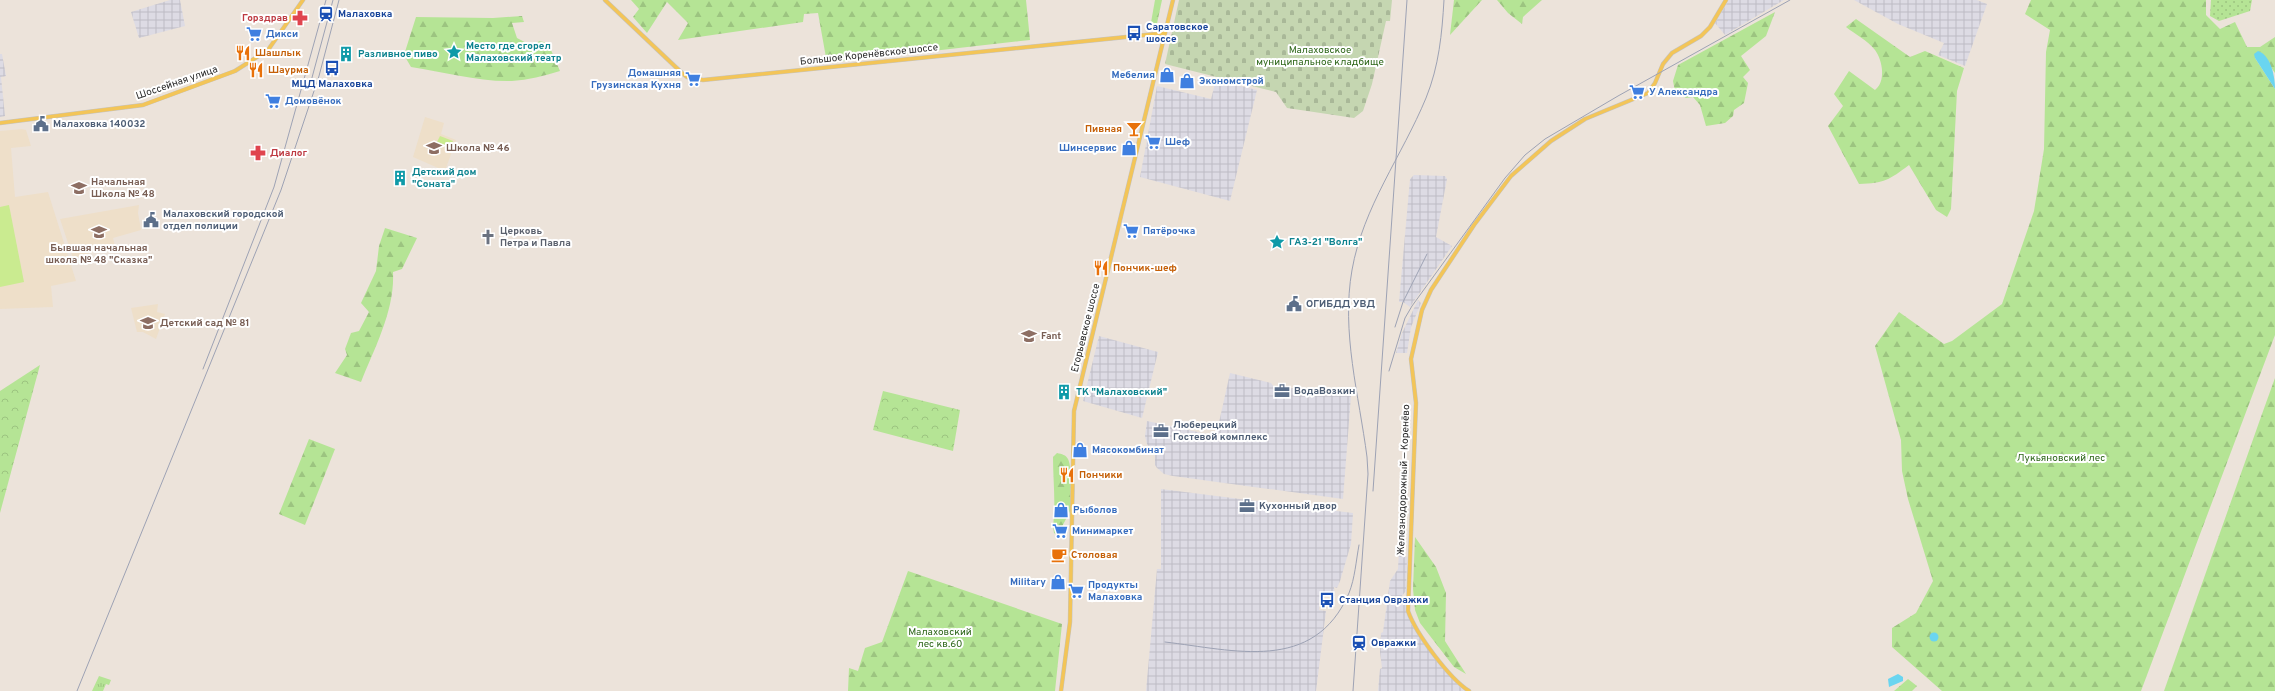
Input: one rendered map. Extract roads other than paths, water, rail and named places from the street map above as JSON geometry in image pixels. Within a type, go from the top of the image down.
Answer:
[{"type":"main road","name":"Шоссейная улица","points":[[0,123],[143,105],[236,71],[266,52],[303,0]]},
{"type":"main road","name":"Большое Коренёвское шоссе","points":[[604,0],[682,73],[687,77],[703,80],[1166,33]]},
{"type":"main road","name":"Егорьевское шоссе","points":[[1061,691],[1070,622],[1074,411],[1173,0]]},
{"type":"main road","name":"Железнодорожный — Коренёво","points":[[1469,691],[1454,678],[1423,640],[1412,623],[1408,611],[1416,403],[1411,359],[1422,310],[1442,272],[1511,176],[1551,141],[1585,120],[1648,93],[1655,83],[1660,70],[1672,53],[1701,36],[1710,27],[1726,0]]},
{"type":"water","points":[[2258,51],[2266,57],[2269,62],[2273,73],[2275,89],[2255,58],[2254,54]]},
{"type":"water","points":[[1934,632],[1939,637],[1934,642],[1929,637]]},
{"type":"water","points":[[1898,674],[1903,677],[1903,681],[1889,687],[1888,679]]},
{"type":"railway","points":[[203,369],[274,187],[326,0]]},
{"type":"railway","points":[[310,85],[333,0]]},
{"type":"railway","points":[[77,691],[281,190],[319,76],[339,0]]},
{"type":"railway","points":[[1373,491],[1407,0]]},
{"type":"railway","points":[[1353,691],[1368,474],[1367,457],[1352,364],[1350,340],[1349,293],[1352,270],[1357,247],[1374,203],[1426,98],[1437,62],[1444,0]]},
{"type":"railway","points":[[1389,371],[1405,318],[1412,306],[1505,178],[1525,155],[1545,139],[1618,96],[1790,0]]},
{"type":"railway","points":[[1395,327],[1403,302],[1427,254]]},
{"type":"railway","points":[[1165,642],[1218,649],[1270,651],[1294,646],[1315,636],[1334,619],[1349,593],[1354,575],[1359,545]]},
{"type":"place","name":"Малаховка","points":[[326,14]]},
{"type":"place","name":"Горздрав","points":[[300,18]]},
{"type":"place","name":"Саратовское шоссе","points":[[1134,33]]},
{"type":"place","name":"Дикси","points":[[254,34]]},
{"type":"place","name":"Место где сгорел Малаховский театр","points":[[454,52]]},
{"type":"place","name":"Шашлык","points":[[243,53]]},
{"type":"place","name":"Разливное пиво","points":[[346,54]]},
{"type":"place","name":"МЦД Малаховка","points":[[332,68]]},
{"type":"place","name":"Шаурма","points":[[256,70]]},
{"type":"place","name":"Мебелия","points":[[1167,75]]},
{"type":"place","name":"Домашняя Грузинская Кухня","points":[[693,79]]},
{"type":"place","name":"Экономстрой","points":[[1187,81]]},
{"type":"place","name":"У Александра","points":[[1637,92]]},
{"type":"place","name":"Домовёнок","points":[[273,101]]},
{"type":"place","name":"Малаховка 140032","points":[[41,124]]},
{"type":"place","name":"Пивная","points":[[1134,129]]},
{"type":"place","name":"Шеф","points":[[1153,142]]},
{"type":"place","name":"Школа № 46","points":[[434,148]]},
{"type":"place","name":"Шинсервис","points":[[1129,148]]},
{"type":"place","name":"Диалог","points":[[258,153]]},
{"type":"place","name":"Детский дом \"Соната\"","points":[[400,178]]},
{"type":"place","name":"Начальная Школа № 48","points":[[79,188]]},
{"type":"place","name":"Малаховский городской отдел полиции","points":[[151,220]]},
{"type":"place","name":"Пятёрочка","points":[[1131,231]]},
{"type":"place","name":"Бывшая начальная школа № 48 \"Сказка\"","points":[[99,232]]},
{"type":"place","name":"Церковь Петра и Павла","points":[[488,237]]},
{"type":"place","name":"ГАЗ-21 \"Волга\"","points":[[1277,242]]},
{"type":"place","name":"Пончик-шеф","points":[[1101,268]]},
{"type":"place","name":"ОГИБДД УВД","points":[[1294,304]]},
{"type":"place","name":"Детский сад № 81","points":[[148,323]]},
{"type":"place","name":"Fant","points":[[1029,336]]},
{"type":"place","name":"ВодаВозкин","points":[[1282,391]]},
{"type":"place","name":"ТК \"Малаховский\"","points":[[1064,392]]},
{"type":"place","name":"Люберецкий Гостевой комплекс","points":[[1161,431]]},
{"type":"place","name":"Мясокомбинат","points":[[1080,450]]},
{"type":"place","name":"Пончики","points":[[1067,475]]},
{"type":"place","name":"Кухонный двор","points":[[1247,506]]},
{"type":"place","name":"Рыболов","points":[[1061,510]]},
{"type":"place","name":"Минимаркет","points":[[1060,531]]},
{"type":"place","name":"Столовая","points":[[1059,555]]},
{"type":"place","name":"Military","points":[[1058,582]]},
{"type":"place","name":"Продукты Малаховка","points":[[1076,591]]},
{"type":"place","name":"Станция Овражки","points":[[1327,600]]},
{"type":"place","name":"Овражки","points":[[1359,643]]},
{"type":"park label","name":"Малаховское муниципальное кладбище","points":[[1320,56]]},
{"type":"park label","name":"Лукьяновский лес","points":[[2061,458]]},
{"type":"park label","name":"Малаховский лес кв.60","points":[[940,638]]}]
